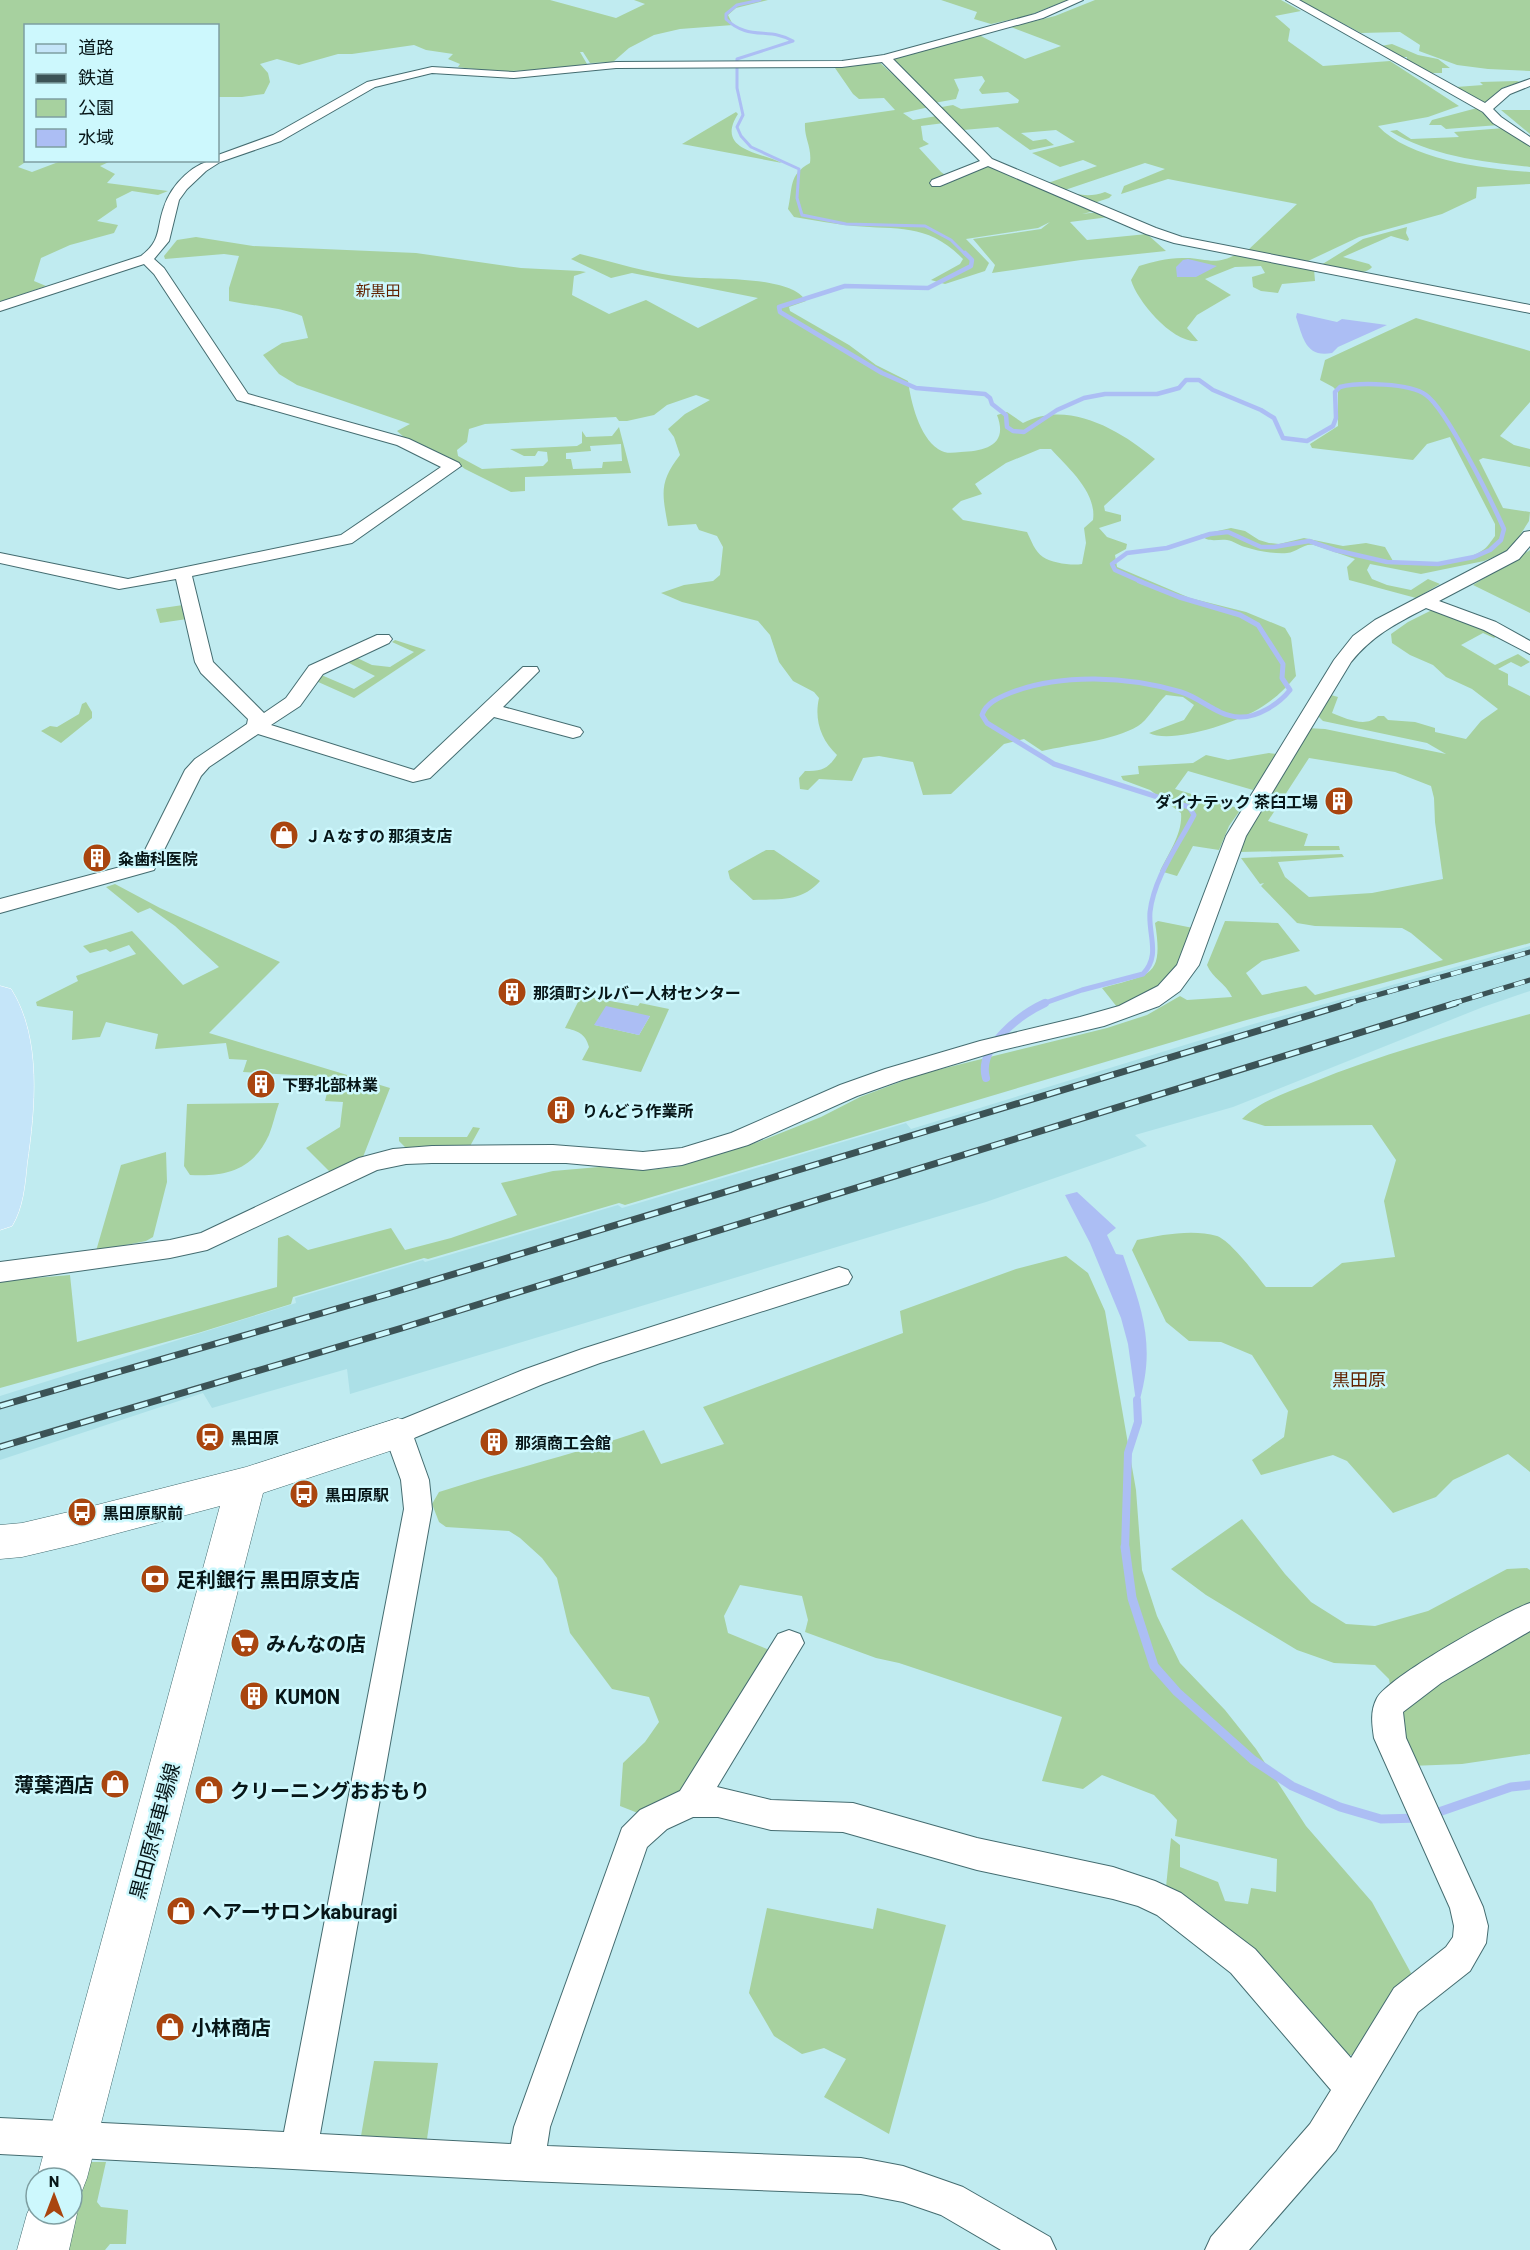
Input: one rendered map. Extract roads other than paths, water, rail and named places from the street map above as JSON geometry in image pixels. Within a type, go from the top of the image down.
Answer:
[{"type":"main road","points":[[0,996],[13,1036],[16,1081],[13,1150],[0,1216]]},
{"type":"main road","points":[[0,1542],[22,1540],[66,1530],[246,1483],[398,1433]]},
{"type":"main road","name":"黒田原停車場線","points":[[67,2159],[246,1483]]},
{"type":"main road","points":[[43,2250],[49,2226]]},
{"type":"street","points":[[219,159],[286,133],[370,84],[432,70],[514,75],[598,66],[823,64],[885,58],[1039,16],[1078,0]]},
{"type":"street","points":[[1291,0],[1486,109],[1497,120],[1530,142]]},
{"type":"street","points":[[885,58],[988,162],[1165,236],[1530,309]]},
{"type":"street","points":[[1486,109],[1500,94],[1530,82]]},
{"type":"street","points":[[0,307],[146,259],[164,242],[170,205],[176,195],[185,184],[213,162]]},
{"type":"street","points":[[936,183],[988,162]]},
{"type":"street","points":[[0,558],[119,584],[183,574],[346,539],[453,466],[403,442],[242,397],[159,272],[146,259]]},
{"type":"street","points":[[0,1272],[170,1249],[207,1241],[368,1164],[388,1158],[413,1155],[555,1154],[650,1161],[684,1157],[712,1150],[884,1077],[957,1053],[1120,1014],[1144,1004],[1164,994],[1178,982],[1184,973],[1193,956],[1236,836],[1343,660],[1359,640],[1381,624],[1489,570],[1513,555],[1530,536]]},
{"type":"street","points":[[183,574],[204,662],[208,669],[258,718],[256,727]]},
{"type":"street","points":[[1425,601],[1490,626],[1530,649]]},
{"type":"street","points":[[0,906],[147,866],[192,774],[202,763],[293,702],[316,670],[383,639]]},
{"type":"street","points":[[256,727],[413,776],[423,774],[530,671]]},
{"type":"street","points":[[491,710],[573,732]]},
{"type":"street","points":[[299,2151],[418,1509],[419,1494],[416,1482],[398,1433],[562,1367],[838,1277]]},
{"type":"street","points":[[1224,2250],[1323,2137],[1406,2000],[1458,1959],[1469,1943],[1470,1926],[1466,1907],[1390,1738],[1389,1705],[1423,1678],[1530,1616]]},
{"type":"street","points":[[692,1800],[789,1643]]},
{"type":"street","points":[[526,2163],[532,2127],[634,1839],[644,1825],[680,1804],[692,1800],[705,1800],[772,1815],[838,1815],[853,1818],[977,1854],[1113,1883],[1143,1892],[1169,1904],[1243,1961],[1354,2089]]},
{"type":"street","points":[[0,2136],[67,2159],[299,2151],[526,2163],[861,2176],[903,2184],[950,2200],[1037,2250]]},
{"type":"water","points":[[1188,259],[1217,266],[1196,277],[1177,277],[1176,267],[1183,260]]},
{"type":"water","points":[[1297,313],[1337,322],[1342,319],[1387,325],[1338,347],[1332,353],[1323,354],[1307,345],[1296,317]]},
{"type":"water","points":[[606,1006],[650,1016],[639,1035],[594,1025]]},
{"type":"water","points":[[1077,1192],[1116,1228],[1107,1235],[1116,1254],[1123,1255],[1141,1313],[1147,1348],[1143,1387],[1137,1409],[1128,1344],[1121,1318],[1090,1243],[1065,1195]]},
{"type":"waterway","points":[[760,0],[737,5],[726,14],[726,19],[743,30],[776,35],[793,41],[737,59],[737,88],[743,115],[737,127],[741,136],[751,147],[799,169],[797,198],[802,215],[846,224],[925,226],[951,240],[966,255]]},
{"type":"waterway","points":[[965,253],[972,260],[971,266],[928,288],[845,286],[779,307],[780,312],[882,373],[916,388],[985,394],[990,398],[992,404],[1006,415],[1007,427],[1013,431],[1024,432],[1057,410],[1084,398],[1105,394],[1157,394],[1179,388],[1186,380],[1199,380],[1213,390],[1261,410],[1274,418],[1283,438],[1307,441],[1333,426],[1336,418],[1335,392],[1340,387],[1371,384],[1408,388],[1426,395],[1445,418],[1468,457],[1504,529],[1501,540],[1490,550],[1474,557],[1438,564],[1387,562],[1335,550],[1309,541],[1261,547],[1228,532],[1210,534],[1167,548],[1127,553],[1112,564],[1115,570],[1142,582]]},
{"type":"waterway","points":[[1042,1004],[1082,990],[1143,974],[1153,952],[1150,912],[1156,886],[1194,815],[1189,807],[1054,764],[987,723],[982,715],[986,707],[1001,697],[1030,687],[1051,682],[1095,679],[1139,683],[1181,692],[1223,714],[1246,717],[1267,709],[1290,690],[1282,678],[1283,664],[1258,625],[1240,615],[1179,597],[1139,581]]},
{"type":"waterway","points":[[986,1078],[985,1066],[994,1044],[1013,1023],[1045,1003]]},
{"type":"waterway","points":[[1125,1547],[1128,1453],[1138,1422],[1137,1400]]},
{"type":"waterway","points":[[1125,1547],[1132,1598],[1154,1666],[1177,1692],[1253,1760],[1292,1786],[1340,1807],[1381,1819],[1420,1818]]},
{"type":"waterway","points":[[1433,1814],[1511,1787],[1530,1785]]},
{"type":"railway","points":[[1345,1004],[1530,952]]},
{"type":"railway","points":[[1451,1004],[1530,980]]},
{"type":"railway","points":[[0,1406],[388,1294],[1350,1003]]},
{"type":"railway","points":[[0,1447],[402,1328],[1456,1003]]},
{"type":"place","name":"ダイナテック 茶臼工場","points":[[1339,801]]},
{"type":"place","name":"ＪＡなすの 那須支店","points":[[284,835]]},
{"type":"place","name":"粂歯科医院","points":[[97,858]]},
{"type":"place","name":"那須町シルバー人材センター","points":[[512,992]]},
{"type":"place","name":"下野北部林業","points":[[261,1084]]},
{"type":"place","name":"りんどう作業所","points":[[561,1110]]},
{"type":"place","name":"黒田原","points":[[210,1437]]},
{"type":"place","name":"那須商工会館","points":[[494,1442]]},
{"type":"place","name":"黒田原駅","points":[[304,1494]]},
{"type":"place","name":"黒田原駅前","points":[[82,1512]]},
{"type":"place","name":"足利銀行 黒田原支店","points":[[155,1579]]},
{"type":"place","name":"みんなの店","points":[[245,1643]]},
{"type":"place","name":"KUMON","points":[[254,1696]]},
{"type":"place","name":"薄葉酒店","points":[[115,1784]]},
{"type":"place","name":"クリーニングおおもり","points":[[209,1790]]},
{"type":"place","name":"ヘアーサロンkaburagi","points":[[181,1911]]},
{"type":"place","name":"小林商店","points":[[170,2027]]},
{"type":"district","name":"新黒田","points":[[378,290]]},
{"type":"district","name":"黒田原","points":[[1359,1379]]}]
